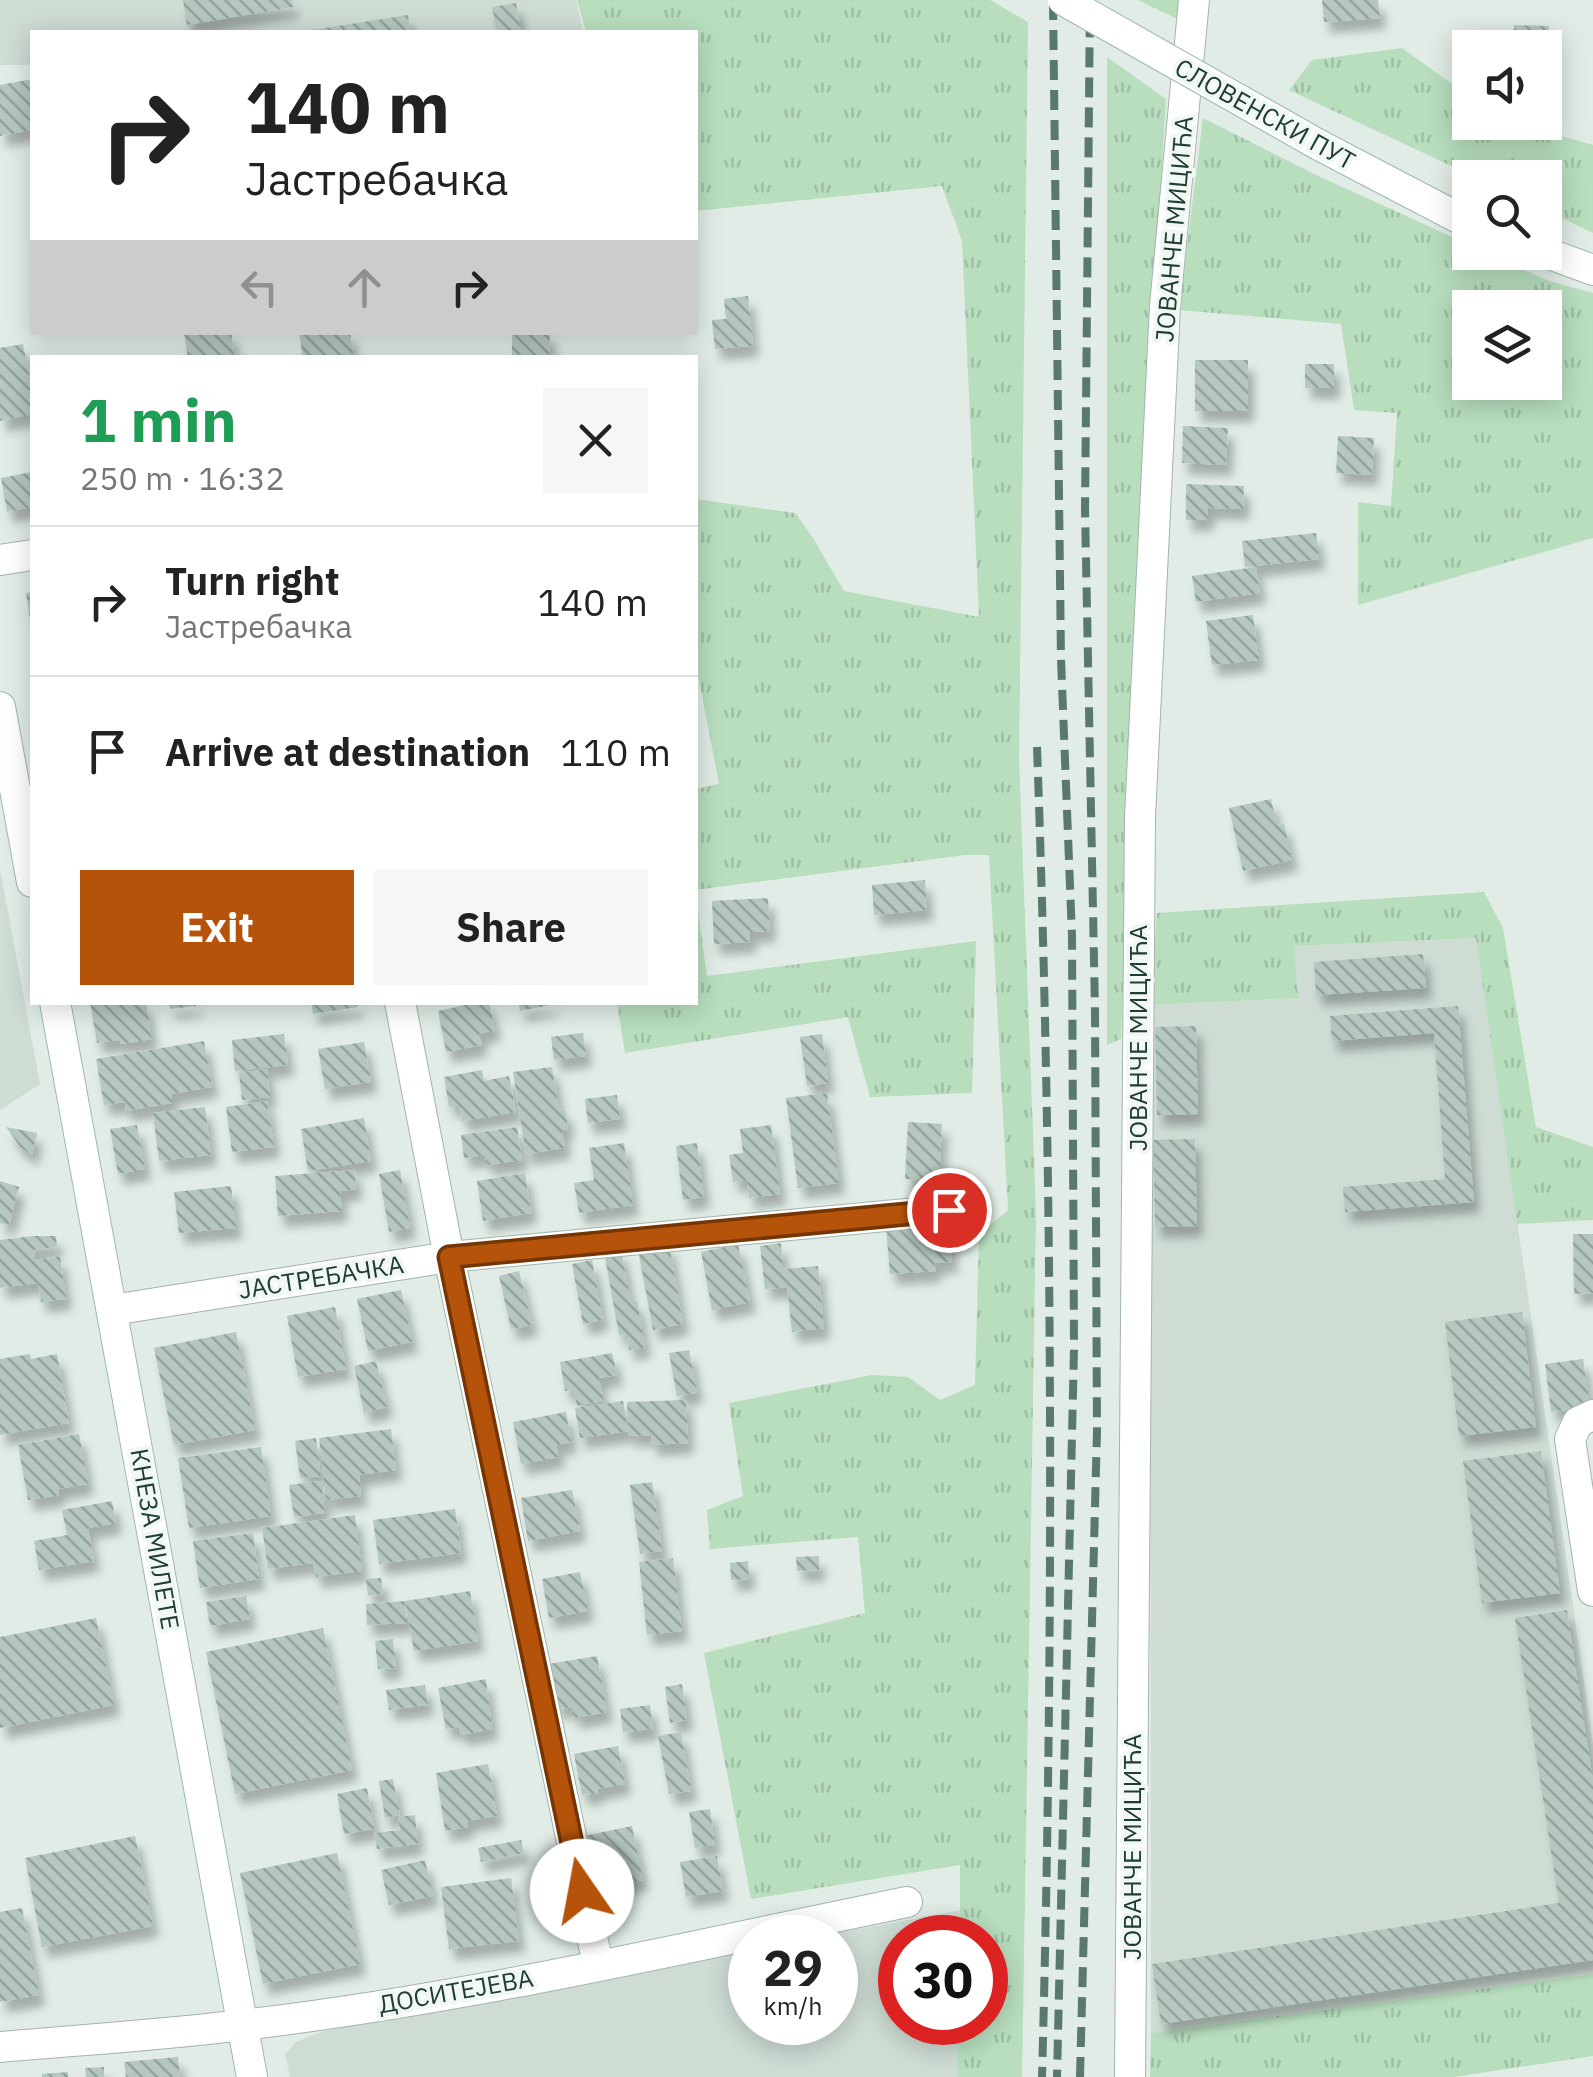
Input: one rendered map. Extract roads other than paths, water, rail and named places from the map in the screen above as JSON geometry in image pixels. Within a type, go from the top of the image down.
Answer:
[{"type":"street","name":"СЛОВЕНСКИ ПУТ","points":[[1062,0],[1319,145],[1452,215]]},
{"type":"street","name":"ЈОВАНЧЕ МИЦИЋА","points":[[1130,2077],[1140,816],[1166,306],[1194,0]]},
{"type":"street","points":[[1562,259],[1593,270]]},
{"type":"street","points":[[0,560],[30,556]]},
{"type":"street","points":[[0,706],[30,871]]},
{"type":"street","name":"КНЕЗА МИЛЕТЕ","points":[[56,1005],[252,2077]]},
{"type":"street","points":[[401,1005],[449,1257],[598,1966]]},
{"type":"street","name":"ЈАСТРЕБАЧКА","points":[[112,1310],[449,1257],[949,1210]]},
{"type":"street","points":[[1593,1415],[1578,1422],[1570,1440],[1593,1591]]},
{"type":"street","name":"ДОСИТЕЈЕВА","points":[[0,2047],[242,2026],[598,1966],[907,1902]]},
{"type":"railway","points":[[1053,0],[1061,659],[1072,936],[1074,1349],[1057,2077]]},
{"type":"railway","points":[[1080,2077],[1097,1431],[1095,1010],[1085,509],[1090,0]]},
{"type":"railway","points":[[1037,747],[1050,1412],[1042,2077]]}]
